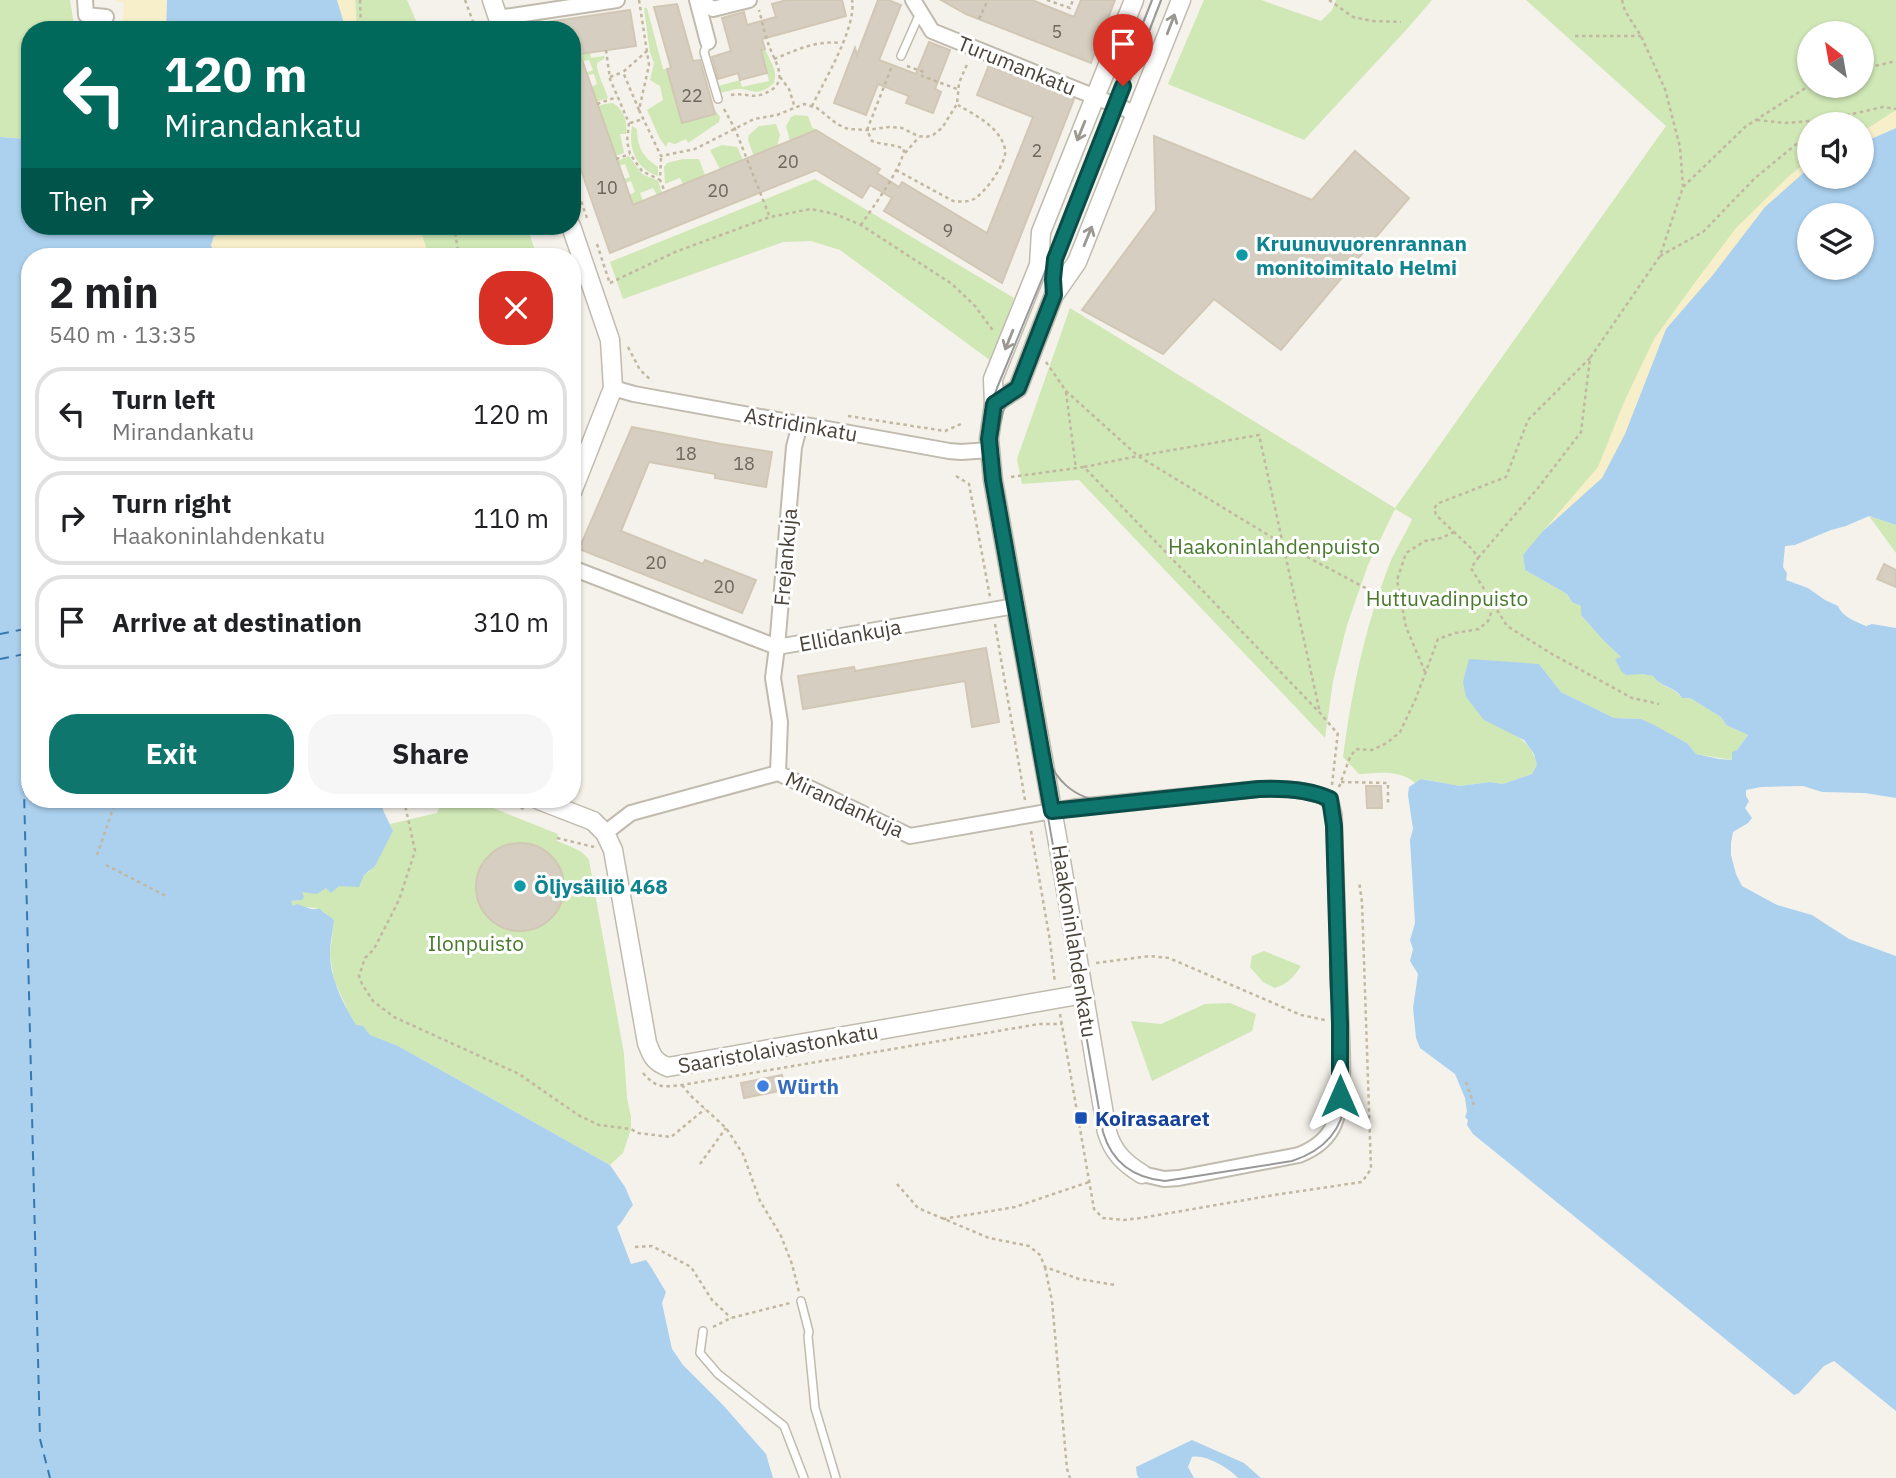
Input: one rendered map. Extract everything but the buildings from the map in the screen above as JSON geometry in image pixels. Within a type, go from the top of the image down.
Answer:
[{"type":"street","points":[[85,0],[86,15],[106,17]]},
{"type":"street","points":[[492,0],[499,21]]},
{"type":"street","points":[[515,21],[617,0]]},
{"type":"street","points":[[698,0],[713,9],[754,5]]},
{"type":"street","points":[[698,0],[708,42]]},
{"type":"street","name":"Haakoninlahdenkatu","points":[[1134,0],[1041,232],[1039,265],[993,379],[990,450],[1102,1108],[1113,1149],[1142,1174]]},
{"type":"street","name":"Haakoninlahdenkatu","points":[[994,404],[1018,388],[1054,295],[1077,262],[1181,0]]},
{"type":"street","name":"Turumankatu","points":[[916,6],[932,31],[1135,113]]},
{"type":"street","points":[[581,257],[610,340],[613,388],[581,470]]},
{"type":"street","name":"Astridinkatu","points":[[613,388],[648,397],[949,451],[990,450]]},
{"type":"street","name":"Frejankuja","points":[[778,773],[780,722],[773,678],[794,447],[800,424]]},
{"type":"street","name":"Ellidankuja","points":[[581,571],[777,647],[1015,606]]},
{"type":"street","name":"Mirandankuja","points":[[601,837],[631,813],[778,773],[910,836],[1052,811],[1259,789],[1317,793],[1331,803]]},
{"type":"street","points":[[1142,1174],[1164,1179],[1179,1178],[1299,1155],[1319,1144],[1332,1128],[1339,1108],[1340,1024],[1331,803]]},
{"type":"street","points":[[545,808],[593,821],[601,837]]},
{"type":"street","name":"Saaristolaivastonkatu","points":[[601,837],[613,850],[646,1043],[659,1064],[668,1067],[1084,994]]},
{"type":"lane","name":"Haakoninlahdenkatu","points":[[1034,279],[1044,274],[1055,259],[1157,0]]},
{"type":"lane","points":[[901,56],[916,6]]},
{"type":"lane","points":[[708,42],[704,52],[718,99]]},
{"type":"lane","name":"Haakoninlahdenkatu","points":[[1054,295],[1055,259]]},
{"type":"lane","points":[[801,1300],[809,1332],[815,1408],[836,1478]]},
{"type":"lane","points":[[703,1331],[700,1353],[718,1374],[784,1426],[804,1478]]},
{"type":"path","points":[[360,0],[361,21]]},
{"type":"path","points":[[465,0],[473,21]]},
{"type":"path","points":[[639,0],[649,65],[639,110]]},
{"type":"path","points":[[812,106],[853,15],[852,0]]},
{"type":"path","points":[[979,19],[988,0]]},
{"type":"path","points":[[1047,0],[1070,8],[1073,0]]},
{"type":"path","points":[[1329,0],[1353,16],[1372,21],[1401,22]]},
{"type":"path","points":[[1478,558],[1436,515],[1434,508],[1438,503],[1506,477],[1528,421],[1591,358],[1660,256],[1683,187],[1680,147],[1665,89],[1622,0]]},
{"type":"path","points":[[754,5],[779,66],[778,85],[763,95],[740,93],[718,99],[736,129],[770,217]]},
{"type":"path","points":[[1575,36],[1641,36]]},
{"type":"path","points":[[774,59],[818,43],[842,43]]},
{"type":"path","points":[[661,156],[695,149],[754,119],[777,115],[804,104],[817,108],[848,129],[867,131],[889,127],[902,128],[920,136],[933,135],[942,128],[957,104],[958,89],[973,47]]},
{"type":"path","points":[[606,50],[610,77],[629,123],[627,142],[630,154],[642,171],[660,180]]},
{"type":"path","points":[[610,77],[623,72],[647,51]]},
{"type":"path","points":[[901,56],[895,59],[867,131],[872,141],[897,145],[904,149],[905,153]]},
{"type":"path","points":[[1874,66],[1896,61]]},
{"type":"path","points":[[894,62],[924,72],[922,76],[958,89]]},
{"type":"path","points":[[623,72],[661,156],[660,180],[665,192]]},
{"type":"path","points":[[779,76],[789,89],[795,108]]},
{"type":"path","points":[[1683,187],[1745,127],[1797,93]]},
{"type":"path","points":[[597,104],[617,97]]},
{"type":"path","points":[[896,170],[953,201],[974,199],[989,185],[1005,157],[1000,137],[983,120],[957,104]]},
{"type":"path","points":[[1861,112],[1883,107],[1896,108]]},
{"type":"path","points":[[629,123],[643,119]]},
{"type":"path","points":[[1756,120],[1797,122]]},
{"type":"path","points":[[861,225],[905,153],[920,136]]},
{"type":"path","points":[[1660,256],[1703,232],[1755,178],[1797,144]]},
{"type":"path","points":[[616,159],[630,154]]},
{"type":"path","points":[[581,200],[590,226]]},
{"type":"path","points":[[610,283],[675,252],[770,217],[811,209],[835,214],[861,225],[953,284],[975,306],[998,338]]},
{"type":"path","points":[[595,239],[611,293]]},
{"type":"path","points":[[628,348],[640,370],[660,385]]},
{"type":"path","points":[[1041,356],[1066,391],[1138,456],[1283,544],[1402,608]]},
{"type":"path","points":[[1591,358],[1581,432],[1471,568],[1507,626],[1632,698],[1659,704]]},
{"type":"path","points":[[1066,391],[1076,469]]},
{"type":"path","points":[[842,415],[945,431],[961,424]]},
{"type":"path","points":[[1012,477],[1076,469],[1259,435],[1320,713]]},
{"type":"path","points":[[1084,467],[1338,733],[1331,803]]},
{"type":"path","points":[[956,476],[970,484],[1094,1209],[1103,1218],[1124,1220],[1362,1182],[1371,1170],[1362,902],[1359,881]]},
{"type":"path","points":[[1425,672],[1406,627],[1397,580],[1406,553],[1425,541],[1454,532]]},
{"type":"path","points":[[1331,803],[1356,749],[1372,750],[1387,743],[1400,732],[1438,639],[1479,629],[1488,621],[1494,605]]},
{"type":"path","points":[[1341,782],[1388,783],[1388,805]]},
{"type":"path","points":[[97,855],[113,808]]},
{"type":"path","points":[[406,808],[415,850],[398,900],[374,949],[365,958],[359,976],[373,1001],[394,1017],[519,1074],[578,1115],[599,1125],[671,1137],[705,1109]]},
{"type":"path","points":[[557,838],[601,849],[601,837]]},
{"type":"path","points":[[106,865],[166,896]]},
{"type":"path","points":[[1079,965],[1150,956],[1168,958],[1301,1015],[1340,1024]]},
{"type":"path","points":[[642,1072],[652,1083],[663,1087],[682,1085],[1039,1024],[1062,1024]]},
{"type":"path","points":[[668,1067],[691,1096],[726,1128],[743,1154],[760,1201],[785,1246],[801,1300],[731,1318],[703,1331]]},
{"type":"path","points":[[1466,1082],[1474,1105]]},
{"type":"path","points":[[1465,1098],[1471,1095]]},
{"type":"path","points":[[700,1164],[726,1128]]},
{"type":"path","points":[[943,1219],[1015,1207],[1090,1182]]},
{"type":"path","points":[[897,1184],[918,1208],[989,1238],[1029,1246],[1040,1255],[1052,1301],[1070,1478]]},
{"type":"path","points":[[635,1247],[652,1246],[691,1267],[712,1300],[731,1318]]},
{"type":"path","points":[[1045,1267],[1079,1279],[1115,1285]]},
{"type":"green space","points":[[0,0],[70,0],[74,21],[21,21],[21,139],[0,137]]},
{"type":"green space","points":[[355,0],[407,0],[416,21],[356,21]]},
{"type":"green space","points":[[1204,0],[1261,0],[1321,21],[1332,10],[1336,0],[1432,0],[1304,140],[1168,84]]},
{"type":"green space","points":[[1526,0],[1896,0],[1896,164],[1874,174],[1874,112],[1797,112],[1797,189],[1841,189],[1812,203],[1797,203],[1797,226],[1729,328],[1523,555],[1525,570],[1567,594],[1572,602],[1581,606],[1581,615],[1622,658],[1616,659],[1642,674],[1653,676],[1682,698],[1690,698],[1721,717],[1726,725],[1748,735],[1732,760],[1696,754],[1687,743],[1641,719],[1614,718],[1561,692],[1539,664],[1484,720],[1524,742],[1537,765],[1532,774],[1503,784],[1490,782],[1460,786],[1422,779],[1416,784],[1403,776],[1389,773],[1359,774],[1343,757],[1350,708],[1380,591],[1390,562],[1412,519],[1395,509],[1368,565],[1347,625],[1333,681],[1325,738],[1079,480],[1022,484],[1017,459],[1070,308],[1395,508],[1666,126]]},
{"type":"green space","points":[[644,8],[647,8],[663,69],[667,69],[682,123],[714,115],[712,106],[720,117],[719,122],[688,143],[686,139],[675,144],[668,142],[666,147],[647,110],[663,100],[660,86],[650,80],[654,63],[650,53]]},
{"type":"green space","points":[[765,49],[774,70],[774,83],[759,92],[736,89],[719,93],[718,86],[740,80],[742,87],[769,81],[761,50]]},
{"type":"green space","points":[[590,52],[591,58],[604,56],[605,58],[597,63],[597,67],[608,98],[596,102],[591,87],[597,84],[594,74],[586,73],[593,70],[589,60],[582,61],[581,53]]},
{"type":"green space","points":[[613,103],[622,113],[626,125],[626,134],[620,134],[624,153],[615,156],[598,106]]},
{"type":"green space","points":[[795,115],[808,116],[816,130],[790,141],[786,126]]},
{"type":"green space","points":[[776,124],[780,135],[777,146],[753,154],[749,135],[759,126]]},
{"type":"green space","points":[[632,126],[637,129],[642,151],[658,167],[658,176],[650,173],[635,157],[631,142]]},
{"type":"green space","points":[[722,145],[737,147],[743,160],[720,169],[710,150]]},
{"type":"green space","points":[[629,156],[642,174],[658,181],[662,193],[657,195],[653,188],[640,193],[643,201],[633,205],[629,195],[635,192],[631,181],[625,183],[624,179],[630,177],[625,164],[619,166],[617,161]]},
{"type":"green space","points":[[699,159],[705,175],[683,184],[680,178],[665,184],[664,167],[667,163]]},
{"type":"green space","points":[[815,179],[1014,298],[991,361],[840,250],[811,241],[783,242],[623,299],[610,262]]},
{"type":"green space","points":[[422,235],[530,235],[534,248],[426,248]]},
{"type":"green space","points":[[1869,516],[1896,525],[1896,553]]},
{"type":"green space","name":"Ilonpuisto","points":[[439,808],[493,808],[558,834],[557,841],[579,850],[589,860],[624,1054],[631,1117],[631,1129],[623,1153],[610,1165],[398,1046],[369,1035],[356,1025],[334,980],[330,954],[334,920],[316,908],[293,906],[290,901],[302,900],[301,892],[339,886],[369,872],[393,831],[390,824],[437,813]]},
{"type":"green space","points":[[1264,951],[1301,966],[1290,980],[1275,988],[1263,982],[1250,967],[1252,956]]},
{"type":"green space","points":[[1230,1003],[1256,1014],[1252,1031],[1152,1081],[1131,1021],[1161,1024],[1205,1004]]},
{"type":"sand","points":[[113,0],[167,0],[166,21],[123,21],[124,3]]},
{"type":"sand","points":[[337,0],[355,0],[356,21],[343,21]]},
{"type":"sand","points":[[1896,110],[1896,181],[1840,203],[1797,203],[1797,237],[1669,452],[1543,531],[1598,467],[1624,402],[1654,339],[1736,228],[1797,170],[1797,189],[1874,189],[1874,124]]},
{"type":"sand","points":[[422,235],[426,248],[212,248],[214,236]]},
{"type":"water","points":[[167,0],[337,0],[343,21],[166,21]]},
{"type":"water","points":[[1896,128],[1896,525],[1869,516],[1795,545],[1785,546],[1783,567],[1787,573],[1786,580],[1808,588],[1838,606],[1849,618],[1866,626],[1872,624],[1896,628],[1896,798],[1865,793],[1822,792],[1803,786],[1746,790],[1749,801],[1745,808],[1752,818],[1733,832],[1731,855],[1742,886],[1777,905],[1812,915],[1849,939],[1896,956],[1896,1411],[1834,1361],[1824,1366],[1794,1395],[1473,1134],[1467,1125],[1465,1098],[1455,1074],[1420,1048],[1416,1038],[1413,1008],[1418,974],[1410,961],[1413,949],[1410,940],[1415,923],[1410,840],[1413,829],[1409,787],[1421,779],[1460,786],[1490,782],[1503,784],[1532,774],[1537,765],[1534,754],[1524,740],[1484,720],[1466,697],[1463,682],[1469,659],[1539,664],[1561,692],[1614,718],[1641,719],[1687,743],[1696,754],[1732,760],[1732,752],[1737,750],[1748,735],[1726,725],[1721,717],[1690,698],[1682,698],[1653,676],[1626,675],[1621,671],[1615,659],[1621,657],[1581,615],[1581,606],[1572,602],[1567,594],[1525,570],[1523,555],[1543,531],[1602,478],[1625,434],[1666,329],[1712,276],[1765,207],[1797,179],[1797,189],[1874,189],[1874,138]]},
{"type":"water","points":[[0,137],[21,139],[21,235],[217,235],[214,236],[212,248],[21,248],[21,808],[383,808],[393,831],[375,866],[364,875],[359,887],[339,886],[331,893],[326,888],[317,894],[302,892],[302,900],[291,901],[293,906],[297,904],[320,909],[334,920],[330,949],[332,972],[351,1017],[356,1025],[363,1026],[370,1035],[398,1046],[610,1165],[633,1205],[617,1227],[631,1264],[646,1260],[666,1292],[662,1303],[672,1349],[683,1365],[766,1454],[773,1478],[0,1478]]},
{"type":"water","points":[[1192,1440],[1244,1463],[1261,1478],[1238,1478],[1216,1463],[1192,1457],[1188,1467],[1194,1478],[1139,1478],[1136,1467]]},
{"type":"ferry route","points":[[0,634],[21,630]]},
{"type":"ferry route","points":[[0,659],[21,655]]},
{"type":"ferry route","points":[[24,808],[40,1439],[50,1478]]},
{"type":"tram line","points":[[1152,0],[997,388],[985,431],[986,462],[1103,1132],[1112,1152],[1126,1167],[1144,1176],[1165,1181],[1303,1157],[1322,1145],[1336,1130],[1346,1097],[1339,853],[1336,831],[1329,816],[1323,807],[1306,794],[1275,785],[1109,801],[1096,800],[1074,792],[1058,777],[1043,744],[997,479],[995,446],[1003,412],[1161,0]]},
{"type":"tram line","points":[[1332,919],[1330,972],[1335,1024]]},
{"type":"place","name":"Kruunuvuorenrannan monitoimitalo Helmi","points":[[1242,255]]},
{"type":"place","name":"Öljysäiliö 468","points":[[520,886]]},
{"type":"place","name":"Würth","points":[[763,1086]]},
{"type":"place","name":"Koirasaaret","points":[[1081,1118]]},
{"type":"route","points":[[1123,86],[1055,259],[1054,295],[1047,314],[1018,388],[994,404],[990,427],[993,480],[1052,811],[1273,788],[1317,793],[1330,799],[1334,815],[1340,1096]]},
{"type":"park label","name":"Haakoninlahdenpuisto","points":[[1274,546]]},
{"type":"park label","name":"Huttuvadinpuisto","points":[[1447,598]]}]
